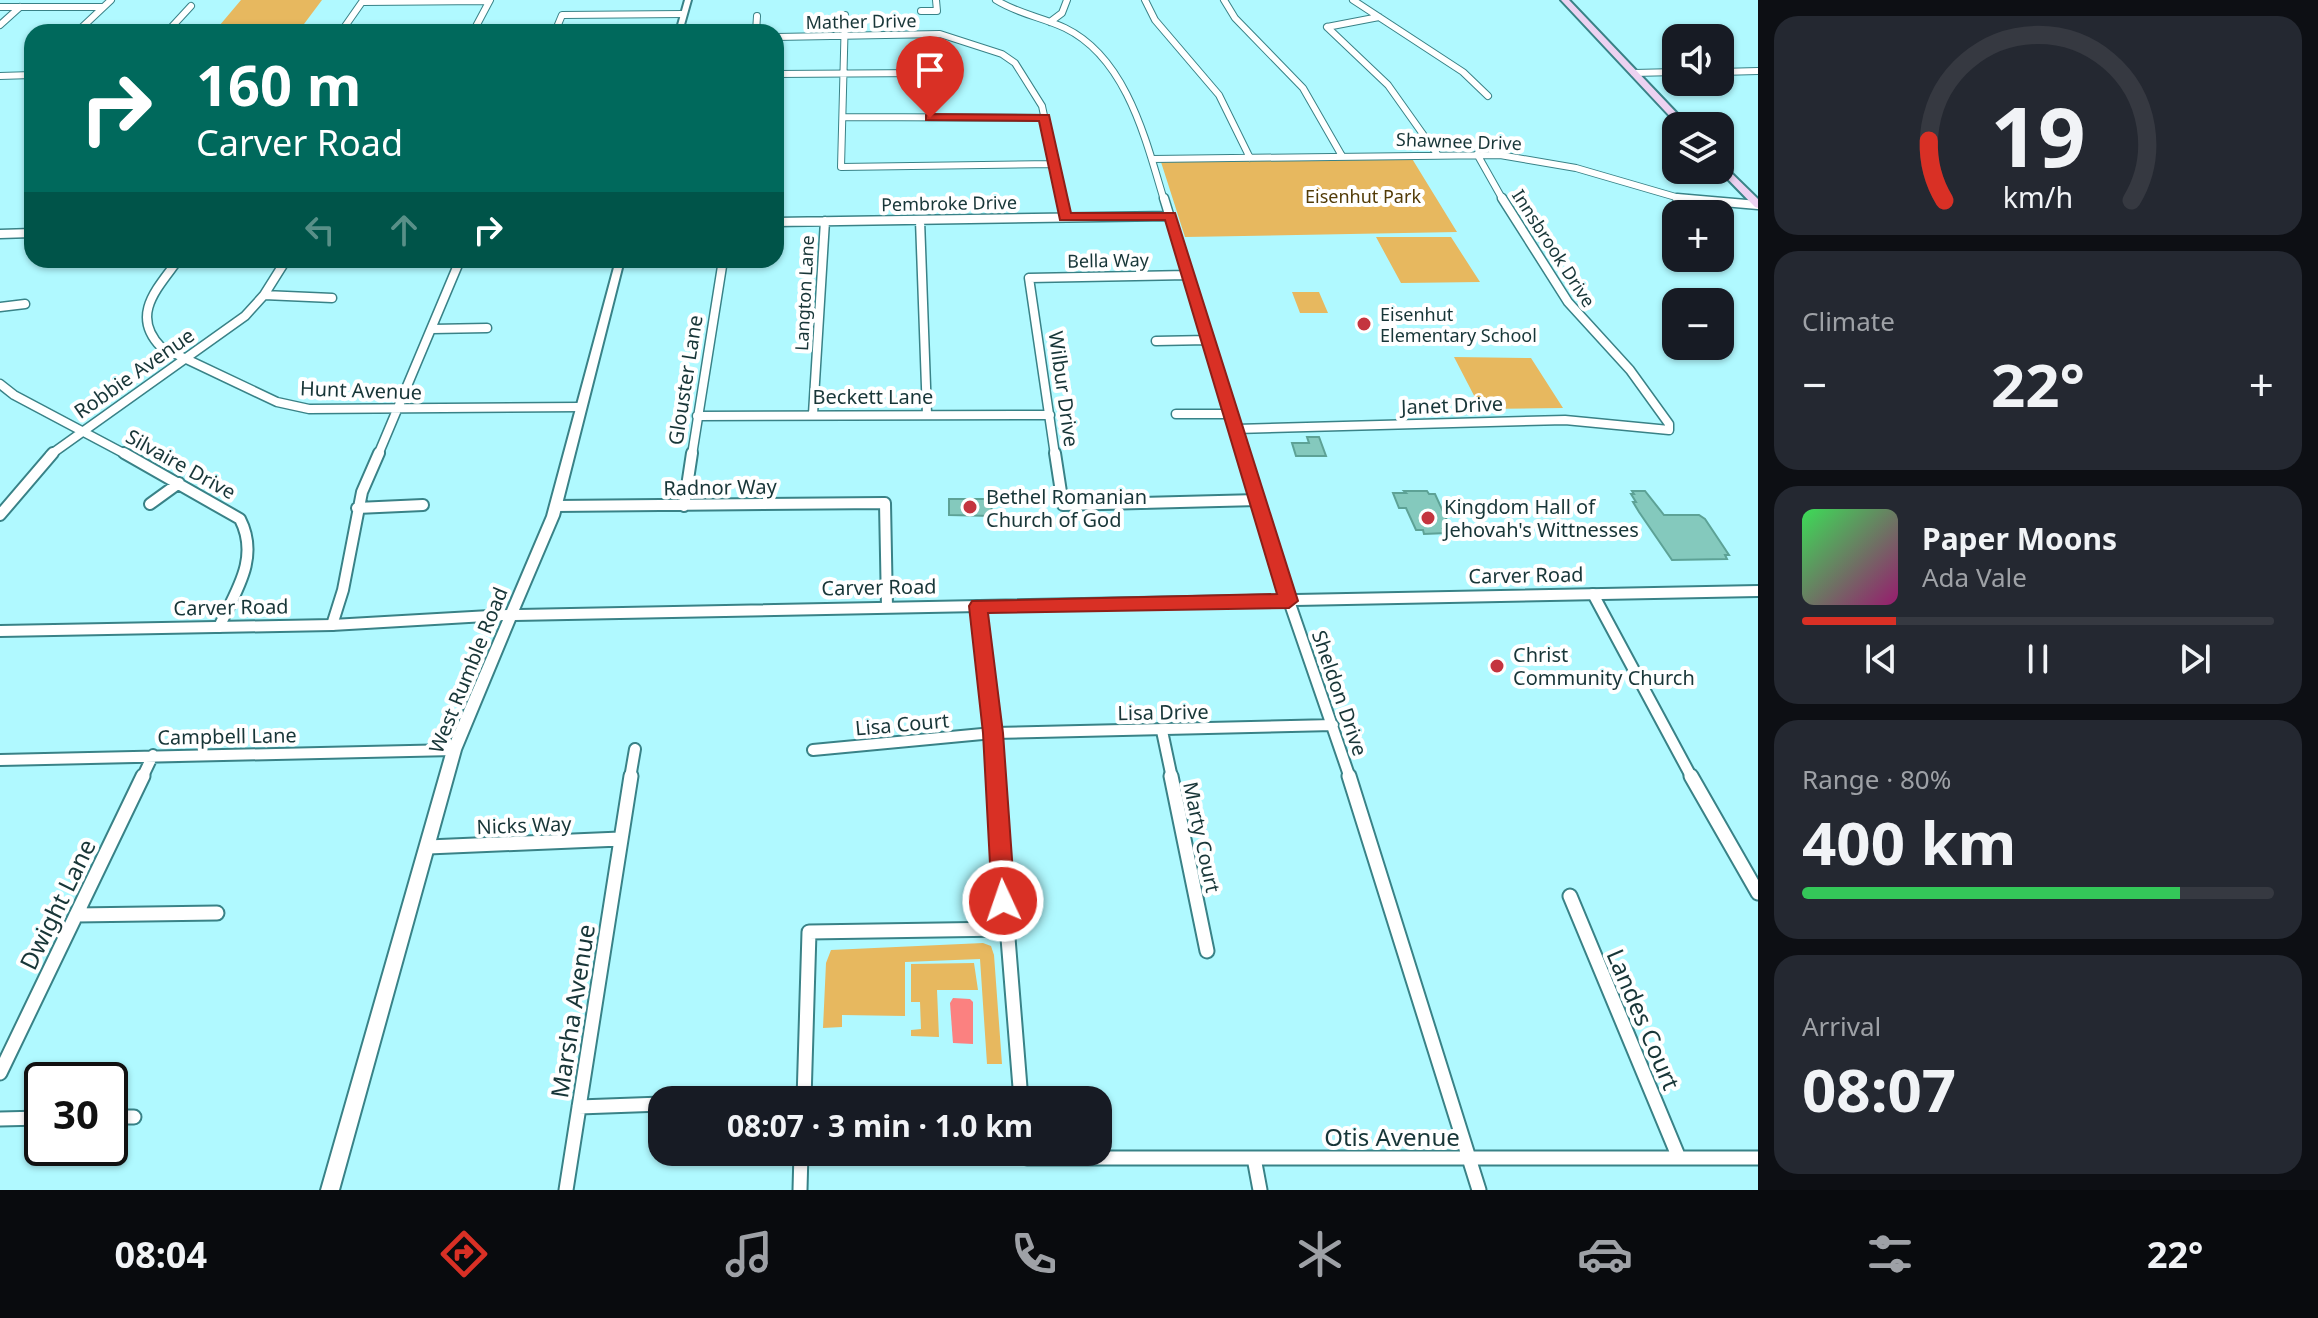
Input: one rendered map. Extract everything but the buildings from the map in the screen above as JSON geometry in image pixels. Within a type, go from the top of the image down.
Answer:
[{"type":"main road","points":[[1565,0],[1671,112]]},
{"type":"main road","points":[[1577,0],[1583,16]]},
{"type":"main road","points":[[1734,180],[1758,205]]},
{"type":"street","points":[[85,24],[111,0]]},
{"type":"street","points":[[681,24],[688,0]]},
{"type":"street","points":[[921,11],[937,11],[936,0]]},
{"type":"street","name":"Sheldon Drive","points":[[996,0],[1075,33],[1091,47],[1135,106],[1289,601],[1333,725],[1479,1190]]},
{"type":"street","points":[[1050,22],[1062,13],[1067,0]]},
{"type":"street","points":[[1145,0],[1155,20],[1219,95],[1250,158]]},
{"type":"street","points":[[1224,0],[1235,18],[1303,88],[1342,156]]},
{"type":"street","points":[[1353,0],[1463,72],[1488,96]]},
{"type":"street","points":[[347,24],[362,2],[490,1],[477,24]]},
{"type":"street","points":[[174,24],[191,6]]},
{"type":"street","points":[[0,7],[103,7]]},
{"type":"street","points":[[0,25],[20,7]]},
{"type":"street","points":[[558,24],[562,15],[683,14]]},
{"type":"street","points":[[845,15],[841,167],[1054,164]]},
{"type":"street","points":[[756,24],[757,16]]},
{"type":"street","points":[[1379,17],[1327,27],[1388,85],[1437,154]]},
{"type":"street","name":"Mather Drive","points":[[784,37],[948,35],[995,50],[1015,63],[1042,106],[1065,217]]},
{"type":"street","points":[[1734,72],[1758,71]]},
{"type":"street","points":[[1634,73],[1662,72]]},
{"type":"street","points":[[784,74],[926,73]]},
{"type":"street","points":[[0,76],[24,75]]},
{"type":"street","points":[[844,117],[1045,118]]},
{"type":"street","name":"Shawnee Drive","points":[[1152,159],[1477,154],[1526,158],[1576,168],[1693,202],[1758,205]]},
{"type":"street","name":"Innsbrook Drive","points":[[1477,154],[1512,217],[1568,302],[1630,370],[1669,424],[1669,430]]},
{"type":"street","name":"Pembroke Drive","points":[[784,222],[1170,216]]},
{"type":"street","points":[[920,220],[927,414]]},
{"type":"street","name":"Langton Lane","points":[[813,414],[825,221]]},
{"type":"street","points":[[0,234],[24,233]]},
{"type":"street","name":"Hunt Avenue","points":[[172,268],[152,297],[144,318],[145,328],[154,342],[290,406],[326,411],[580,407]]},
{"type":"street","name":"Robbie Avenue","points":[[0,515],[34,469],[84,430],[232,327],[264,295],[281,268]]},
{"type":"street","points":[[332,625],[343,590],[357,508],[457,268]]},
{"type":"street","name":"West Rumble Road","points":[[330,1190],[454,750],[509,615],[541,549],[556,506],[618,268]]},
{"type":"street","name":"Glouster Lane","points":[[684,506],[722,268]]},
{"type":"street","name":"Bella Way","points":[[1029,278],[1188,275]]},
{"type":"street","name":"Wilbur Drive","points":[[1029,278],[1063,505],[1258,500]]},
{"type":"street","points":[[264,295],[332,298]]},
{"type":"street","points":[[0,307],[25,304]]},
{"type":"street","points":[[432,329],[487,328]]},
{"type":"street","points":[[1156,341],[1208,340]]},
{"type":"street","name":"Silvaire Drive","points":[[0,384],[14,395],[84,430],[240,519],[250,537],[250,560],[219,627]]},
{"type":"street","points":[[1176,414],[1231,414]]},
{"type":"street","name":"Beckett Lane","points":[[697,416],[1050,415]]},
{"type":"street","name":"Janet Drive","points":[[1236,429],[1565,420],[1669,430]]},
{"type":"street","points":[[150,504],[179,483]]},
{"type":"street","name":"Radnor Way","points":[[556,506],[885,503],[887,607]]},
{"type":"street","points":[[357,508],[423,505]]},
{"type":"street","name":"Carver Road","points":[[0,631],[332,625],[509,615],[1758,591]]},
{"type":"street","points":[[1593,594],[1717,825],[1758,893]]},
{"type":"street","points":[[978,606],[993,733],[1005,929],[1020,1086]]},
{"type":"street","name":"Lisa Drive","points":[[993,733],[1333,725]]},
{"type":"street","name":"Marty Court","points":[[1162,731],[1207,951]]},
{"type":"street","name":"Lisa Court","points":[[813,750],[993,733]]},
{"type":"street","name":"Marsha Avenue","points":[[566,1190],[635,749]]},
{"type":"street","name":"Campbell Lane","points":[[0,760],[454,750]]},
{"type":"street","name":"Dwight Lane","points":[[0,1073],[153,755]]},
{"type":"street","name":"Nicks Way","points":[[428,847],[620,839]]},
{"type":"street","name":"Landes Court","points":[[1570,896],[1679,1158]]},
{"type":"street","points":[[76,915],[217,913]]},
{"type":"street","points":[[804,1086],[809,932],[1005,929]]},
{"type":"street","points":[[579,1107],[648,1105]]},
{"type":"street","points":[[128,1117],[134,1117]]},
{"type":"street","points":[[0,1119],[24,1118]]},
{"type":"street","name":"Otis Avenue","points":[[1112,1156],[1758,1158]]},
{"type":"street","points":[[1254,1158],[1260,1190]]},
{"type":"street","points":[[800,1190],[801,1166]]},
{"type":"green space","points":[[241,0],[322,0],[304,24],[221,24]]},
{"type":"green space","name":"Eisenhut Park","points":[[1411,157],[1457,232],[1185,237],[1161,162]]},
{"type":"green space","points":[[1376,237],[1451,237],[1480,282],[1401,283]]},
{"type":"green space","points":[[1292,292],[1319,292],[1328,313],[1300,313]]},
{"type":"green space","points":[[1454,357],[1531,358],[1563,408],[1481,409]]},
{"type":"green space","points":[[983,943],[991,946],[994,955],[1002,1064],[987,1064],[980,959],[905,962],[905,1016],[842,1015],[842,1027],[823,1028],[826,963],[831,950]]},
{"type":"green space","points":[[974,963],[978,990],[937,990],[939,1037],[911,1036],[911,1030],[921,1029],[920,1002],[911,1002],[911,964]]},
{"type":"shaded area","points":[[953,998],[973,1002],[973,1044],[953,1043],[950,1003]]},
{"type":"place","name":"Eisenhut Elementary School","points":[[1364,324]]},
{"type":"place","name":"Bethel Romanian Church of God","points":[[970,507]]},
{"type":"place","name":"Kingdom Hall of Jehovah's Wittnesses","points":[[1428,518]]},
{"type":"place","name":"Christ Community Church","points":[[1497,666]]},
{"type":"route","points":[[930,118],[1045,118],[1065,217],[1170,216],[1289,601],[978,606],[993,733],[1003,901]]}]
